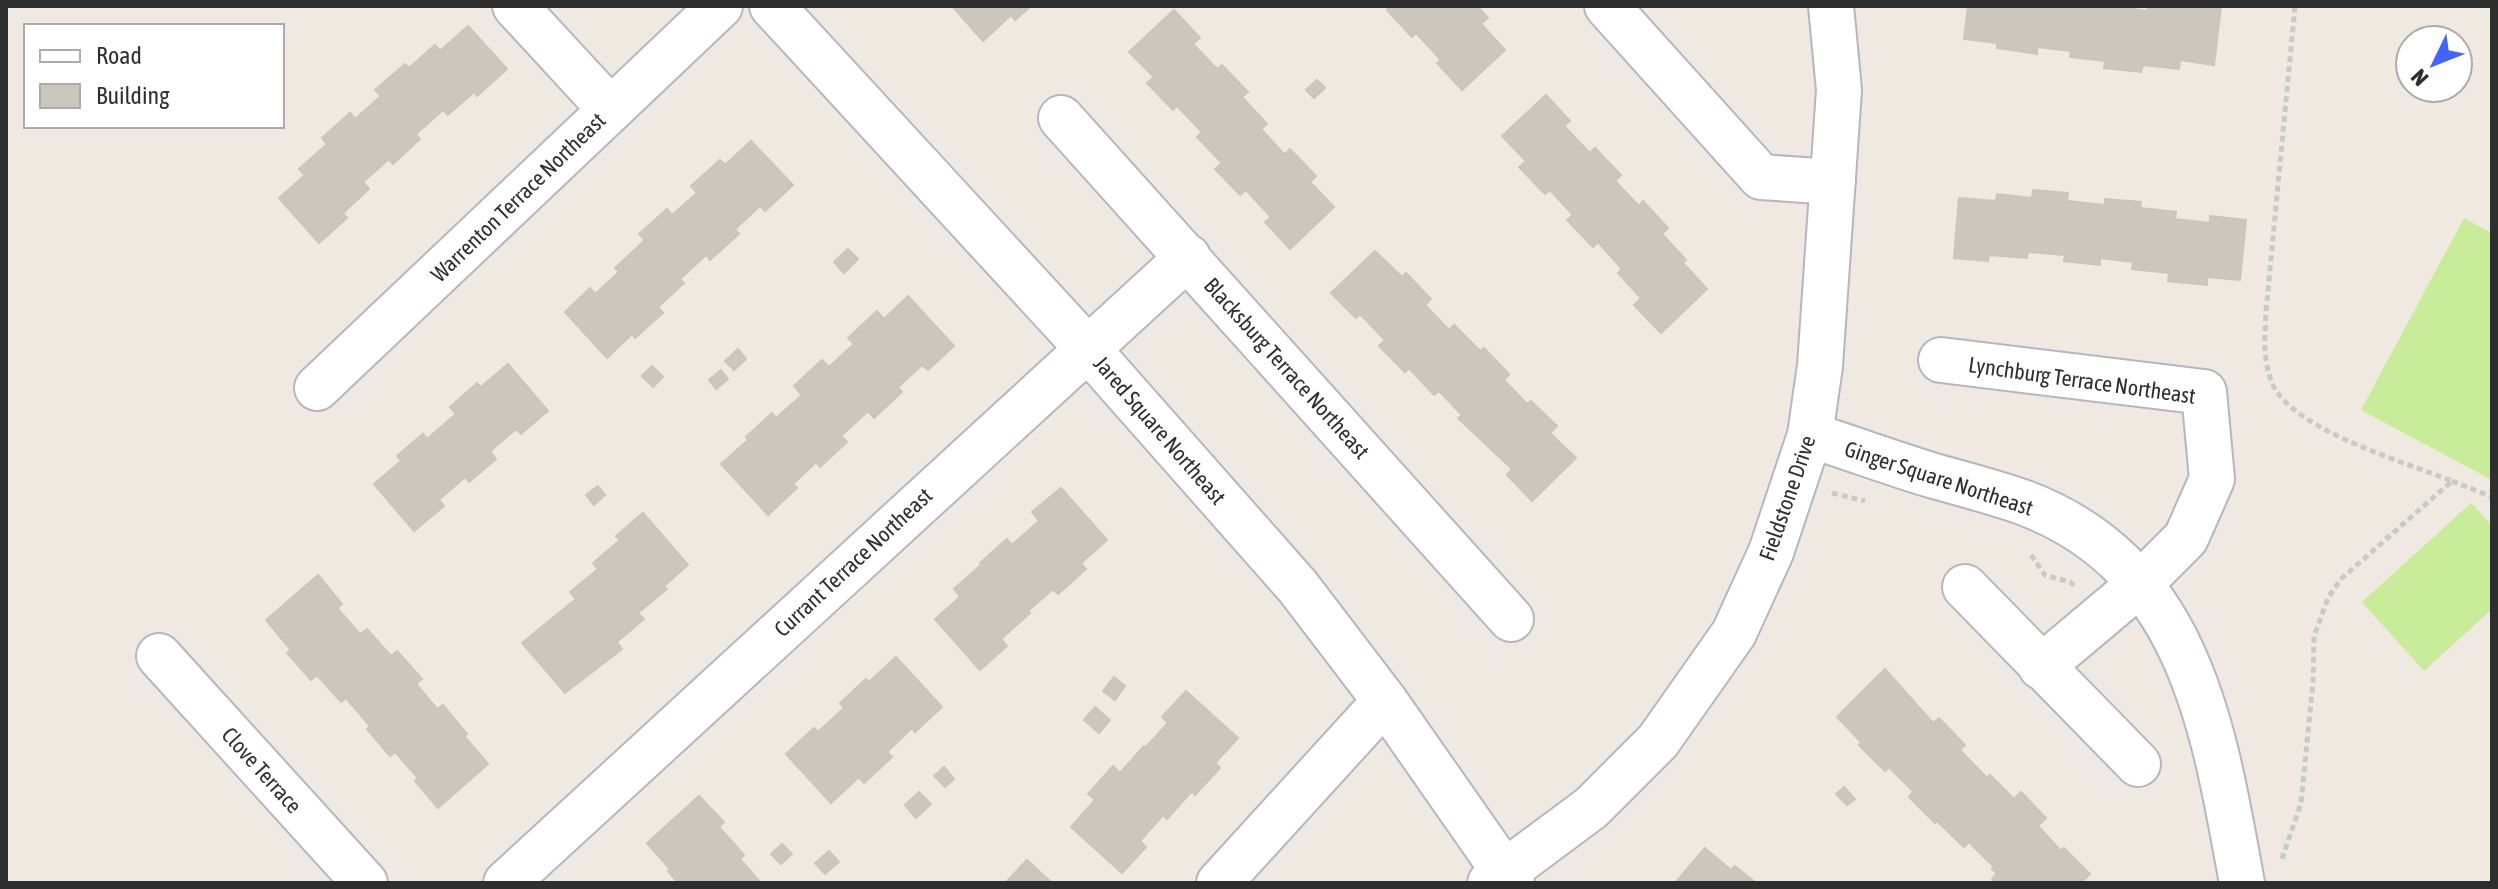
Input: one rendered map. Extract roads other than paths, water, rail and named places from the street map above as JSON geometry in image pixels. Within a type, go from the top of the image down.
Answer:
[{"type":"street","points":[[515,6],[610,109]]},
{"type":"street","name":"Warrenton Terrace Northeast","points":[[317,388],[720,6]]},
{"type":"street","name":"Jared Square Northeast","points":[[772,6],[1087,348],[1298,587],[1385,701],[1502,879]]},
{"type":"street","points":[[1607,6],[1761,177],[1833,182]]},
{"type":"street","name":"Fieldstone Drive","points":[[1502,879],[1591,808],[1658,741],[1734,633],[1771,552],[1810,435],[1820,366],[1839,90],[1831,6]]},
{"type":"street","name":"Blacksburg Terrace Northeast","points":[[1061,118],[1511,619]]},
{"type":"street","name":"Currant Terrace Northeast","points":[[520,878],[1188,257]]},
{"type":"street","name":"Lynchburg Terrace Northeast","points":[[1941,360],[2204,392],[2212,479],[2186,538],[2141,583]]},
{"type":"street","name":"Ginger Square Northeast","points":[[1810,435],[2026,504],[2081,532],[2122,562],[2141,583],[2179,644],[2203,703],[2223,779],[2242,883]]},
{"type":"street","points":[[2041,667],[2141,583]]},
{"type":"street","points":[[1965,587],[2138,764]]},
{"type":"street","name":"Clove Terrace","points":[[159,656],[365,883]]},
{"type":"street","points":[[1219,883],[1385,701]]}]
